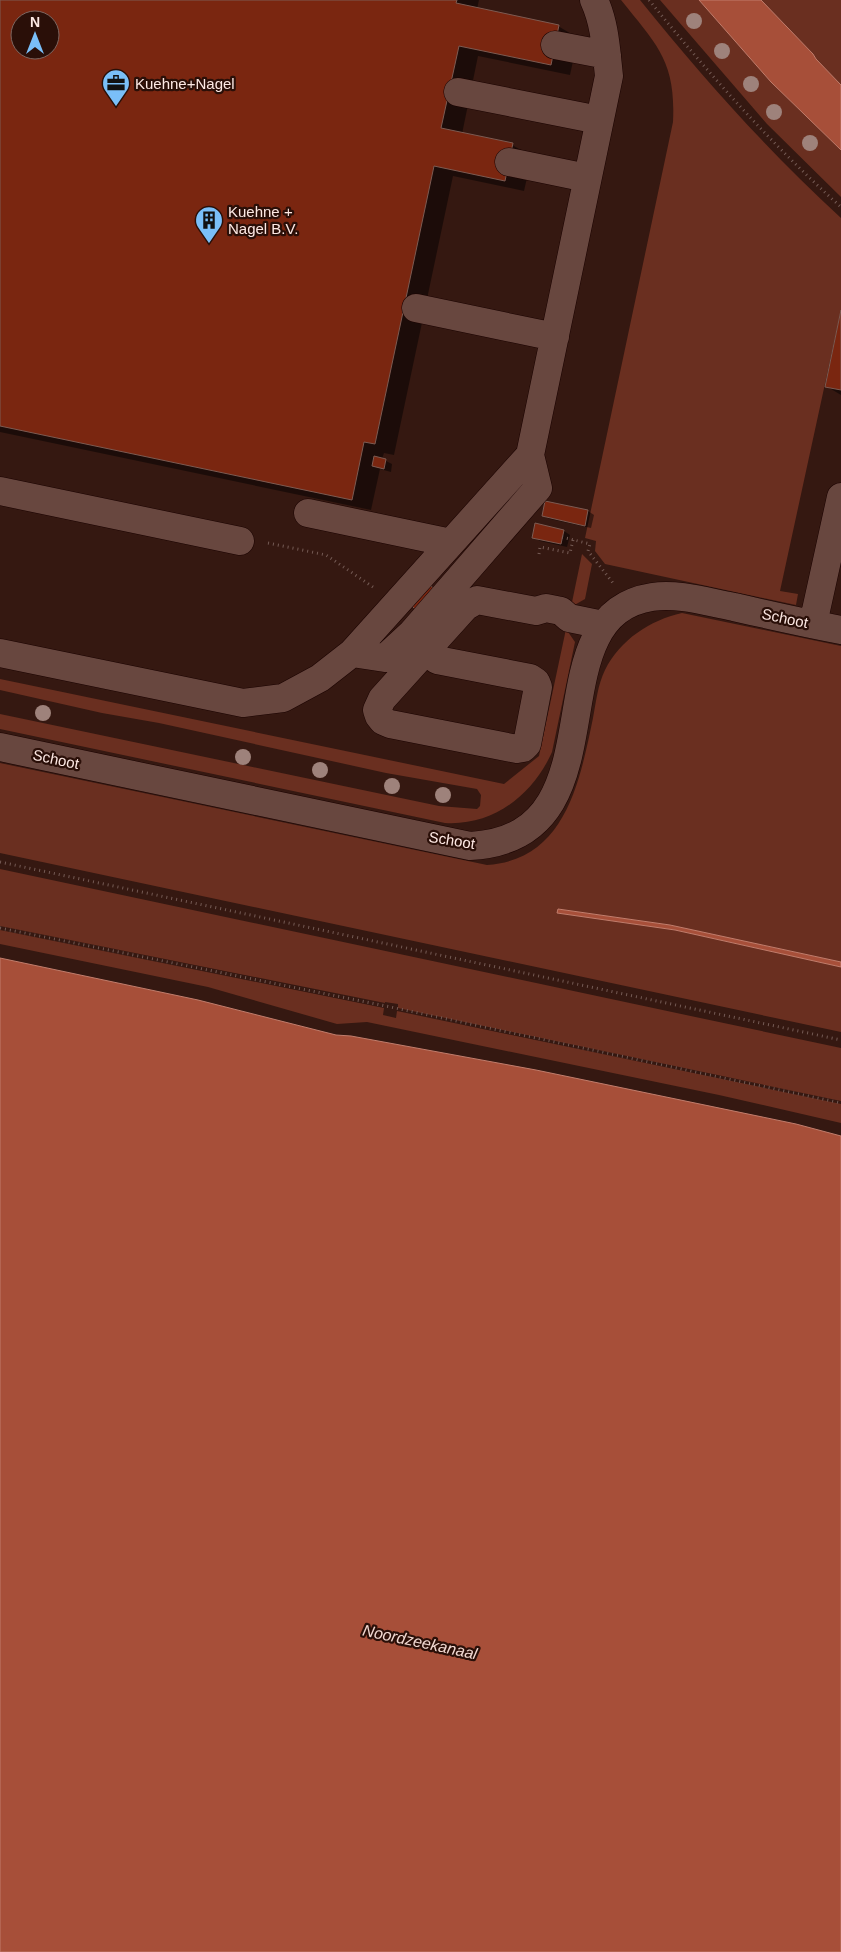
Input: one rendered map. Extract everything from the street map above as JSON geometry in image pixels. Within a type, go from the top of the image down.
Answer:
[{"type":"street","points":[[352,653],[385,658],[412,633],[538,488],[530,454],[609,76],[601,16],[593,0]]},
{"type":"street","points":[[555,45],[607,55]]},
{"type":"street","points":[[458,92],[599,120]]},
{"type":"street","points":[[509,162],[587,178]]},
{"type":"street","points":[[416,308],[555,337]]},
{"type":"street","points":[[352,653],[348,632],[382,594],[441,541],[530,454]]},
{"type":"street","points":[[0,491],[240,541]]},
{"type":"street","points":[[813,624],[834,562],[841,497]]},
{"type":"street","points":[[308,514],[441,541]]},
{"type":"street","points":[[0,653],[243,703],[283,698],[320,678],[352,653],[441,541]]},
{"type":"street","name":"Schoot","points":[[0,747],[470,846],[489,845],[508,840],[525,831],[539,820],[550,806],[565,769],[590,652],[609,617],[630,605],[650,597],[684,597],[841,630]]},
{"type":"street","points":[[426,650],[437,660],[530,678],[536,682],[538,687],[527,744],[523,748],[517,749],[383,721],[379,716],[378,704],[426,650],[470,602],[485,601],[536,611],[544,619],[559,622],[568,618],[603,625]]},
{"type":"path","points":[[649,0],[747,114],[841,207]]},
{"type":"path","points":[[240,541],[240,537],[326,555],[382,594]]},
{"type":"path","points":[[562,538],[590,544],[588,551],[630,605]]},
{"type":"path","points":[[538,554],[540,547],[570,553],[573,540]]},
{"type":"path","points":[[0,862],[841,1040]]},
{"type":"path","points":[[0,928],[381,1005],[841,1103]]},
{"type":"shaded area","points":[[621,0],[640,0],[736,113],[841,218],[841,310],[780,591],[798,594],[796,605],[605,564],[595,551],[596,541],[585,538],[673,122],[671,84],[662,55],[645,29]]},
{"type":"shaded area","points":[[660,0],[699,0],[771,82],[841,150],[841,197],[767,124]]},
{"type":"shaded area","points":[[761,0],[841,0],[841,85],[813,54]]},
{"type":"shaded area","points":[[582,554],[592,564],[585,599],[571,607]]},
{"type":"shaded area","points":[[682,613],[841,646],[841,962],[670,925],[558,909],[557,913],[675,930],[841,967],[841,1032],[0,853],[0,763],[487,865],[514,860],[535,849],[552,833],[565,813],[575,790],[582,766],[601,681],[611,659],[637,633],[670,616]]},
{"type":"shaded area","points":[[566,629],[575,642],[552,752],[544,768],[534,782],[509,805],[495,813],[463,823],[445,823],[0,729],[0,714],[439,806],[477,809],[480,806],[481,795],[477,789],[386,773],[0,690],[0,679],[504,784],[539,756]]},
{"type":"shaded area","points":[[0,869],[841,1048],[841,1101],[398,1008],[398,1004],[385,1003],[0,926]]},
{"type":"shaded area","points":[[0,930],[384,1008],[383,1015],[396,1018],[397,1011],[841,1104],[841,1123],[719,1095],[367,1022],[337,1024],[208,987],[0,944]]},
{"type":"water","points":[[699,0],[761,0],[813,54],[841,85],[841,150],[771,82]]},
{"type":"water","points":[[558,909],[670,925],[841,962],[841,967],[675,930],[557,913]]},
{"type":"water","name":"Noordzeekanaal","points":[[0,958],[198,1000],[336,1035],[351,1036],[536,1070],[796,1124],[841,1136],[841,1952],[0,1952]]},
{"type":"building","name":"Kuehne + Nagel B.V.","points":[[0,0],[457,0],[456,3],[559,25],[551,65],[459,46],[441,128],[513,143],[505,181],[434,166],[375,444],[364,442],[352,500],[0,426]]},
{"type":"building","points":[[841,310],[841,390],[825,387]]},
{"type":"building","points":[[374,456],[386,459],[384,469],[372,466]]},
{"type":"building","points":[[545,501],[588,510],[585,526],[542,516]]},
{"type":"building","points":[[535,523],[564,530],[561,544],[532,538]]},
{"type":"building","points":[[427,583],[437,591],[418,612],[409,603]]},
{"type":"place","name":"Kuehne+Nagel","points":[[116,107]]},
{"type":"place","name":"Kuehne + Nagel B.V.","points":[[209,244]]}]
